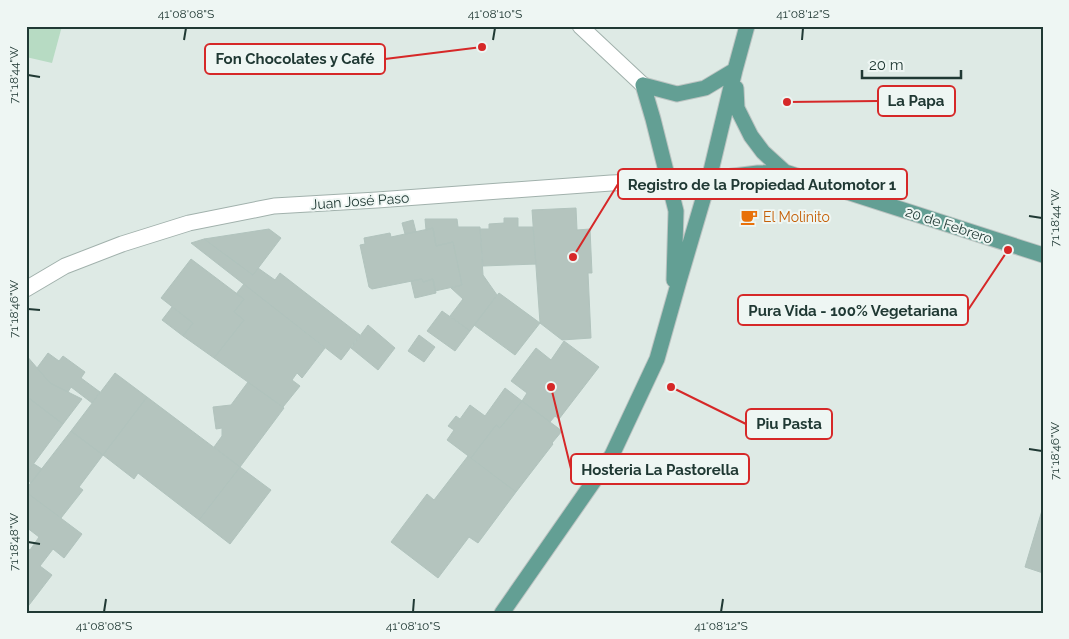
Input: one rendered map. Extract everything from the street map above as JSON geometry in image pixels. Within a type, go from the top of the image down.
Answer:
[{"type":"main road","points":[[502,613],[612,455],[657,359],[709,179],[747,26]]},
{"type":"main road","points":[[643,85],[677,94],[706,88],[735,70]]},
{"type":"main road","points":[[735,70],[737,108],[751,136],[763,152],[785,172]]},
{"type":"main road","points":[[643,85],[676,211],[673,304]]},
{"type":"main road","name":"20 de Febrero","points":[[709,179],[785,172],[1043,256]]},
{"type":"street","points":[[580,26],[643,85]]},
{"type":"street","name":"Juan José Paso","points":[[26,289],[65,266],[122,244],[189,224],[274,206],[611,183],[709,179]]},
{"type":"green space","points":[[26,26],[62,26],[52,63],[26,57]]},
{"type":"building","points":[[576,208],[577,230],[590,229],[592,273],[588,273],[591,338],[562,340],[540,323],[532,210]]},
{"type":"building","points":[[504,218],[518,218],[518,227],[533,227],[536,264],[483,266],[480,229],[489,229],[489,224],[504,223]]},
{"type":"building","points":[[425,219],[457,219],[458,227],[480,227],[483,275],[497,295],[470,331],[450,316],[463,299],[451,288],[462,285],[453,242],[436,246],[433,228],[426,230]]},
{"type":"building","points":[[413,220],[416,232],[405,234],[402,223]]},
{"type":"building","points":[[433,228],[436,246],[453,242],[462,285],[435,291],[433,279],[423,282],[422,279],[372,289],[369,287],[360,245],[365,244],[364,238],[390,233],[391,237]]},
{"type":"building","points":[[269,229],[281,238],[253,275],[204,239]]},
{"type":"building","points":[[204,239],[253,275],[258,268],[275,280],[280,273],[360,335],[341,360],[191,243]]},
{"type":"building","points":[[191,259],[244,299],[234,312],[244,320],[214,358],[183,336],[193,323],[161,298]]},
{"type":"building","points":[[422,279],[423,282],[433,279],[436,293],[415,298],[411,281]]},
{"type":"building","points":[[244,284],[325,348],[302,378],[297,373],[292,380],[300,386],[283,407],[214,358],[244,320],[234,312],[244,299],[236,294]]},
{"type":"building","points":[[499,293],[540,323],[515,355],[474,325]]},
{"type":"building","points":[[172,307],[193,323],[183,336],[162,320]]},
{"type":"building","points":[[442,311],[470,331],[455,351],[427,331]]},
{"type":"building","points":[[368,325],[395,348],[378,370],[351,348]]},
{"type":"building","points":[[419,335],[435,347],[424,362],[408,351]]},
{"type":"building","points":[[564,341],[599,367],[559,419],[555,416],[550,422],[522,401],[527,393],[511,381],[536,348],[551,360]]},
{"type":"building","points":[[48,353],[59,361],[63,356],[85,372],[81,378],[100,392],[92,403],[71,387],[68,392],[50,383],[37,368]]},
{"type":"building","points":[[26,355],[50,383],[82,399],[63,424],[26,396]]},
{"type":"building","points":[[115,373],[147,397],[103,455],[71,431]]},
{"type":"building","points":[[248,382],[284,408],[240,467],[214,447],[222,436],[222,428],[216,429],[213,407],[231,405]]},
{"type":"building","points":[[505,388],[522,401],[500,428],[496,425],[471,458],[447,440],[454,430],[448,426],[456,416],[460,419],[470,405],[485,416]]},
{"type":"building","points":[[26,396],[63,424],[26,474]]},
{"type":"building","points":[[147,397],[240,467],[199,520],[138,473],[134,479],[103,455]]},
{"type":"building","points":[[522,401],[562,431],[516,492],[471,458],[496,425],[500,428]]},
{"type":"building","points":[[71,431],[103,455],[79,487],[83,490],[61,518],[26,492],[26,489]]},
{"type":"building","points":[[468,456],[516,492],[478,543],[469,537],[438,578],[391,542],[427,494],[434,500]]},
{"type":"building","points":[[34,464],[42,469],[31,483],[26,479],[26,474]]},
{"type":"building","points":[[240,467],[271,490],[230,544],[199,520]]},
{"type":"building","points":[[26,492],[82,534],[64,558],[53,549],[40,566],[52,575],[26,609],[26,547],[30,550],[39,537],[26,527]]},
{"type":"building","points":[[1043,507],[1043,573],[1025,567]]},
{"type":"place","name":"Fon Chocolates y Café","points":[[482,47]]},
{"type":"place","name":"La Papa","points":[[787,102]]},
{"type":"place","name":"El Molinito","points":[[749,217]]},
{"type":"place","name":"Pura Vida - 100% Vegetariana","points":[[1008,250]]},
{"type":"place","name":"Registro de la Propiedad Automotor 1","points":[[573,257]]},
{"type":"place","name":"Hosteria La Pastorella","points":[[551,387]]},
{"type":"place","name":"Piu Pasta","points":[[671,387]]}]
